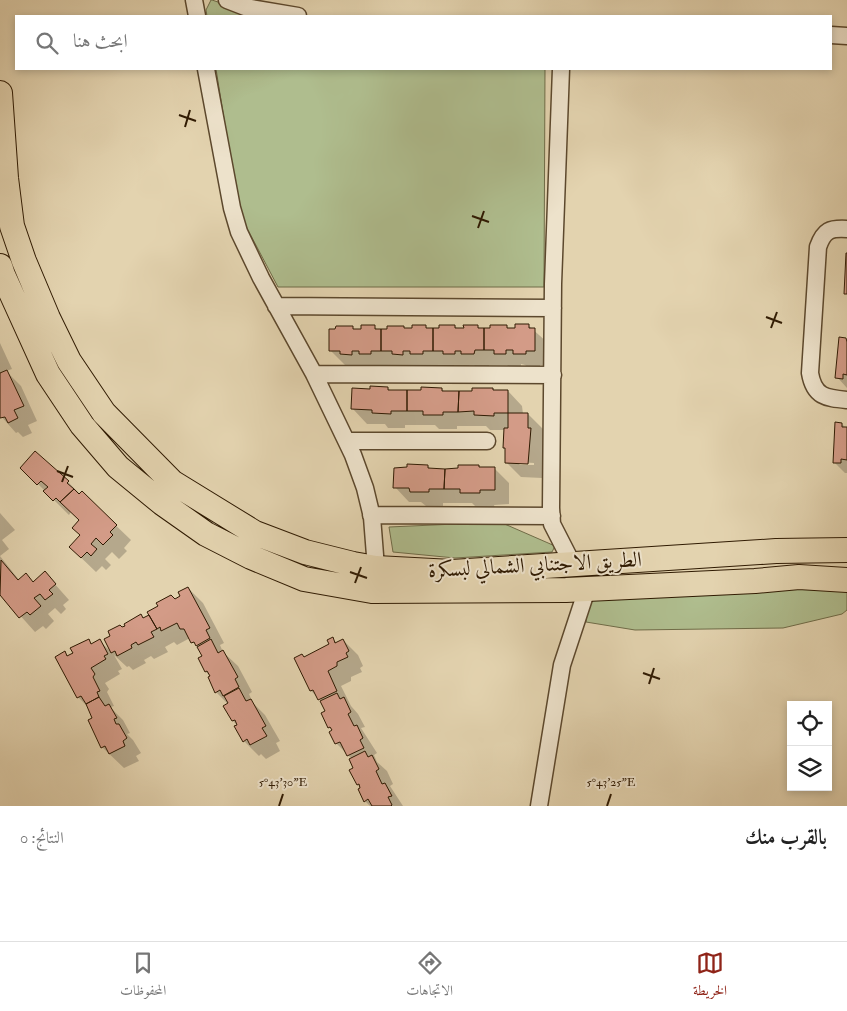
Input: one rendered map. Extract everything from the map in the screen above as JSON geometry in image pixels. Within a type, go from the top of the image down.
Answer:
[{"type":"highway","name":"الطريق الاجتنابي الشمالي لبسكرة","points":[[0,93],[6,178],[12,226],[45,310],[65,352],[104,413],[172,482],[255,533],[305,552],[354,564],[376,568],[452,572],[573,566],[776,551],[847,550]]},
{"type":"highway","name":"الطريق الاجتنابي الشمالي لبسكرة","points":[[0,266],[48,374],[82,425],[118,467],[206,534],[251,557],[304,579],[372,591],[587,589],[755,581],[799,577],[847,580]]},
{"type":"street","points":[[194,0],[196,15]]},
{"type":"street","points":[[227,0],[245,7],[292,15]]},
{"type":"street","points":[[832,36],[847,36]]},
{"type":"street","points":[[206,70],[232,208],[239,232],[261,278],[314,374],[348,442],[365,488],[371,515],[376,568]]},
{"type":"street","points":[[561,70],[553,308],[552,524],[573,566]]},
{"type":"street","points":[[847,229],[828,230],[822,236],[818,247],[810,373],[812,385],[819,394],[831,399],[847,400]]},
{"type":"street","points":[[276,306],[553,308]]},
{"type":"street","points":[[314,374],[553,374]]},
{"type":"street","points":[[348,442],[487,441]]},
{"type":"street","points":[[371,515],[552,516]]},
{"type":"street","points":[[539,806],[562,665],[587,589]]},
{"type":"green space","points":[[211,0],[256,15],[207,15],[206,10]]},
{"type":"green space","points":[[216,70],[545,70],[544,287],[278,287],[239,213]]},
{"type":"green space","points":[[500,522],[555,546],[552,552],[455,558],[393,552],[389,527]]},
{"type":"green space","points":[[801,586],[847,591],[847,610],[842,614],[783,628],[635,630],[586,622],[588,598]]},
{"type":"building","points":[[846,253],[847,294],[844,294]]},
{"type":"building","points":[[515,324],[529,324],[529,328],[535,328],[535,351],[526,351],[526,354],[513,354],[513,350],[506,350],[506,354],[494,354],[494,350],[484,350],[484,328],[490,328],[490,325],[507,325],[507,328],[515,328]]},
{"type":"building","points":[[361,325],[375,325],[375,329],[381,329],[381,351],[371,351],[371,354],[359,354],[359,351],[352,351],[352,355],[340,354],[340,351],[329,351],[329,329],[335,329],[336,326],[353,326],[353,329],[361,329]]},
{"type":"building","points":[[412,325],[426,325],[426,328],[433,328],[433,351],[423,351],[423,354],[410,354],[410,351],[403,351],[403,355],[392,354],[392,351],[381,351],[381,329],[387,329],[387,326],[412,328]]},
{"type":"building","points":[[439,325],[455,325],[455,328],[464,328],[463,325],[478,325],[478,328],[484,328],[484,350],[475,350],[474,354],[461,354],[461,351],[455,351],[455,354],[443,354],[443,351],[433,351],[433,328],[439,328]]},
{"type":"building","points":[[839,337],[846,338],[847,342],[847,375],[843,374],[843,379],[835,378]]},
{"type":"building","points":[[7,370],[24,406],[14,410],[18,418],[8,423],[5,417],[0,418],[0,373]]},
{"type":"building","points":[[370,386],[388,387],[388,390],[407,390],[407,411],[391,411],[391,414],[372,413],[372,410],[351,409],[352,388],[370,389]]},
{"type":"building","points":[[421,387],[442,388],[442,391],[459,391],[458,412],[443,412],[443,415],[423,415],[423,411],[407,411],[407,390],[421,390]]},
{"type":"building","points":[[472,388],[508,390],[508,413],[494,413],[494,416],[474,415],[474,411],[458,412],[459,391],[472,391]]},
{"type":"building","points":[[508,413],[528,413],[528,428],[531,428],[528,464],[505,463],[505,448],[503,448],[504,428],[508,428]]},
{"type":"building","points":[[835,422],[842,423],[842,427],[847,427],[847,460],[841,459],[841,463],[833,463]]},
{"type":"building","points":[[35,451],[69,481],[67,483],[74,489],[60,502],[56,498],[53,501],[43,491],[48,487],[41,481],[37,485],[20,468]]},
{"type":"building","points":[[407,464],[428,465],[428,468],[445,469],[444,489],[429,489],[429,492],[410,492],[409,488],[393,488],[394,468],[407,467]]},
{"type":"building","points":[[458,465],[495,467],[495,490],[480,490],[480,493],[460,493],[460,489],[444,489],[445,469],[458,468]]},
{"type":"building","points":[[74,489],[79,494],[82,491],[117,525],[110,532],[113,535],[103,545],[96,538],[91,544],[97,549],[91,556],[87,552],[81,558],[69,547],[80,535],[72,528],[79,520],[60,502]]},
{"type":"building","points":[[1,560],[18,580],[26,573],[33,582],[45,571],[56,584],[49,590],[53,594],[45,600],[40,594],[34,598],[41,606],[30,615],[27,612],[19,618],[0,595]]},
{"type":"building","points":[[188,587],[210,628],[206,630],[210,638],[196,646],[194,642],[191,643],[184,629],[180,629],[177,623],[161,631],[160,627],[157,629],[147,612],[158,606],[156,603],[171,595],[175,599],[180,596],[178,592]]},
{"type":"building","points":[[141,614],[143,618],[149,615],[157,629],[151,632],[154,637],[138,645],[136,642],[131,645],[132,648],[117,656],[115,651],[111,653],[104,639],[110,636],[108,631],[120,625],[122,627],[125,626],[124,624]]},
{"type":"building","points":[[333,637],[335,643],[343,639],[349,651],[346,653],[348,657],[337,662],[337,666],[328,671],[337,691],[318,700],[313,690],[310,691],[294,658],[302,654],[304,657],[329,644],[327,640]]},
{"type":"building","points":[[89,639],[91,644],[100,639],[108,654],[104,656],[106,659],[91,668],[95,674],[93,677],[100,691],[97,692],[99,697],[86,704],[81,696],[77,698],[55,657],[65,651],[67,656],[73,653],[70,648]]},
{"type":"building","points":[[211,639],[218,653],[223,650],[238,677],[235,679],[239,687],[223,696],[220,690],[215,693],[208,677],[210,676],[207,671],[205,672],[198,658],[202,656],[197,647]]},
{"type":"building","points":[[239,688],[246,701],[251,699],[266,726],[262,728],[267,736],[250,745],[247,739],[243,742],[234,726],[237,725],[235,720],[232,721],[223,706],[228,703],[224,696]]},
{"type":"building","points":[[337,693],[340,699],[344,697],[351,712],[348,714],[354,726],[357,725],[363,738],[360,740],[364,748],[347,756],[340,742],[335,744],[329,732],[332,730],[330,727],[328,728],[321,713],[325,711],[320,701]]},
{"type":"building","points":[[99,697],[105,706],[109,704],[117,718],[114,719],[116,724],[119,724],[127,738],[123,741],[125,746],[109,754],[105,746],[101,748],[88,720],[92,718],[86,704]]},
{"type":"building","points":[[365,751],[368,757],[372,755],[379,769],[376,771],[382,784],[385,783],[392,796],[388,797],[391,806],[372,806],[368,799],[364,802],[358,789],[360,788],[359,784],[357,785],[349,770],[353,768],[349,759]]}]
